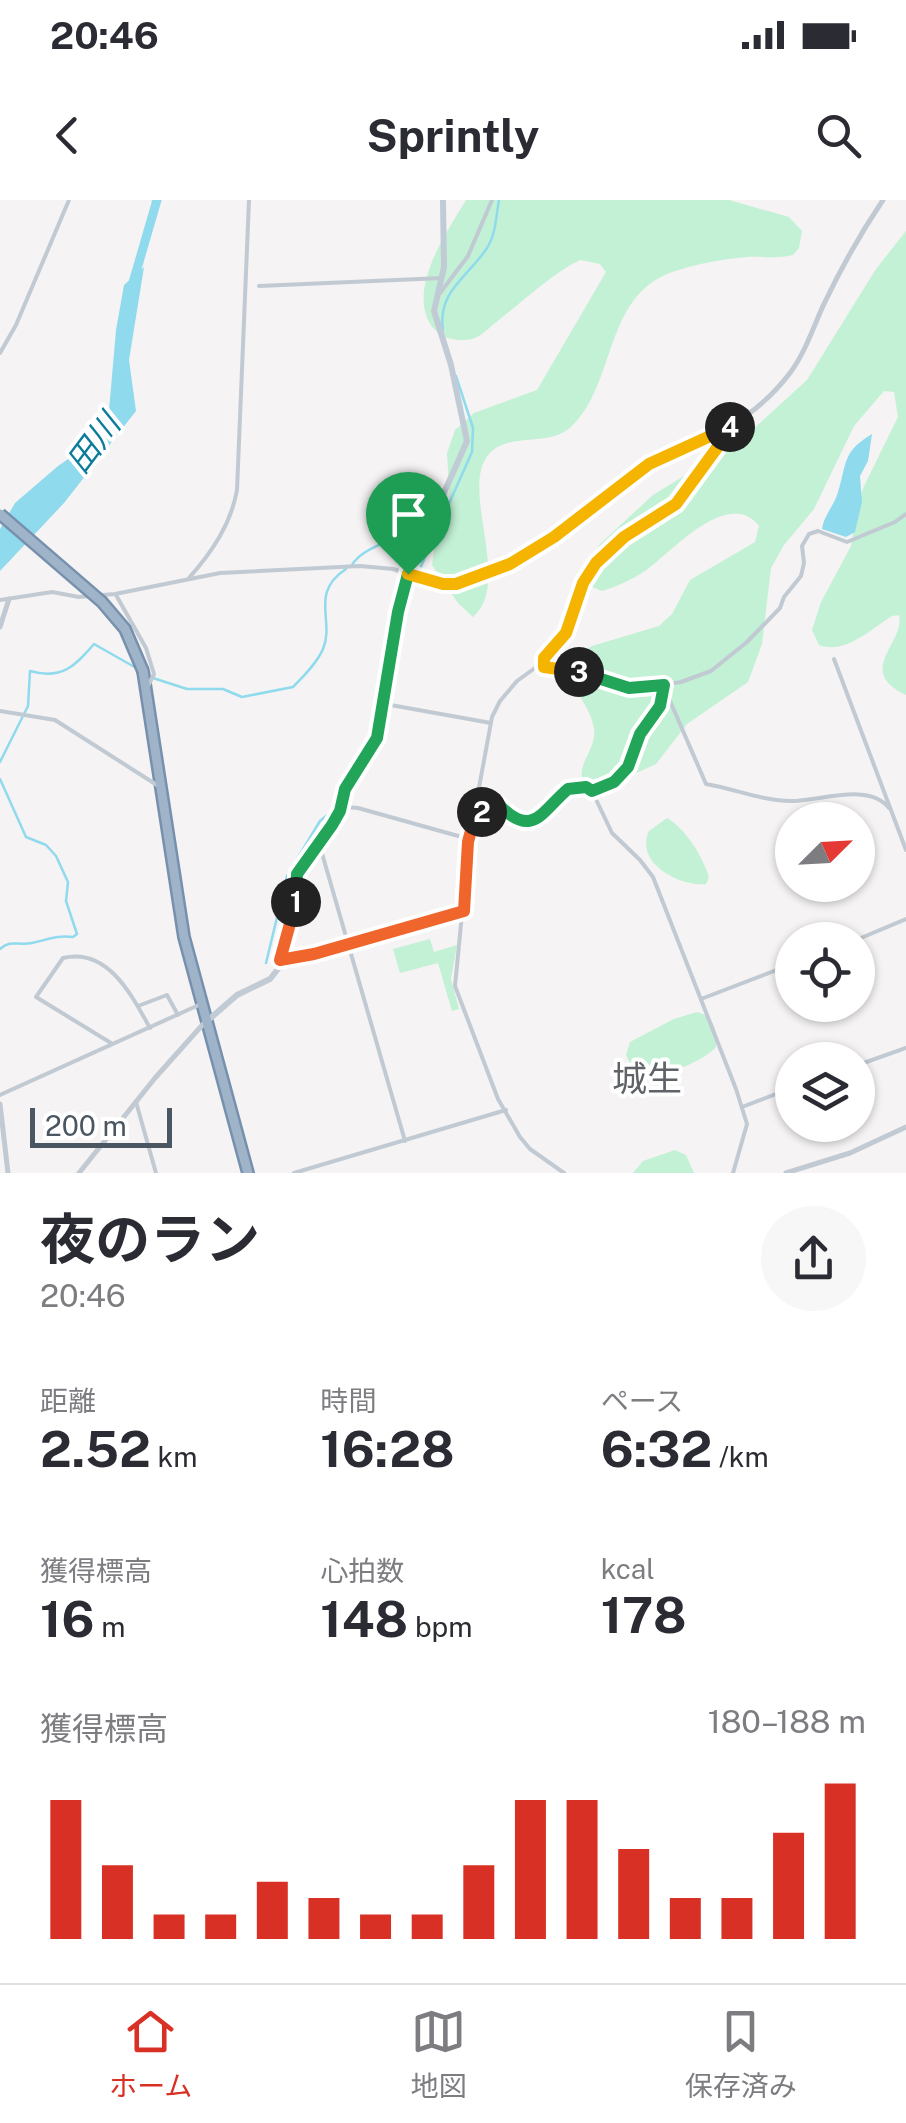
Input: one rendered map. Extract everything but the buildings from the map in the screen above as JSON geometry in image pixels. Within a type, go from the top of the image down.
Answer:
[{"type":"highway","points":[[0,514],[102,602],[125,629],[149,685],[176,894],[205,1022],[248,1173]]},
{"type":"main road","points":[[205,1022],[237,995],[270,979],[278,970],[296,902],[297,874],[319,843],[345,789],[377,738],[398,612],[421,542],[466,441],[451,365],[434,311],[445,244],[443,200]]},
{"type":"street","points":[[0,353],[43,266],[69,200]]},
{"type":"street","points":[[190,578],[217,543],[237,490],[248,200]]},
{"type":"street","points":[[436,295],[468,256],[492,200]]},
{"type":"street","points":[[544,667],[544,658],[566,633],[583,583],[596,563],[624,537],[676,504],[733,426],[768,397],[799,359],[847,255],[883,200]]},
{"type":"street","points":[[258,286],[442,278]]},
{"type":"street","points":[[0,600],[52,592],[79,597],[115,594],[220,573],[343,566],[394,569],[443,584],[456,584],[510,564],[554,537],[649,464],[733,426]]},
{"type":"street","points":[[564,1173],[522,1142],[498,1099],[455,986],[470,838],[490,723],[500,701],[528,671],[544,667],[576,671],[629,688],[694,678],[719,666],[780,608],[784,596],[801,576],[802,546],[809,534],[818,531],[847,542],[906,514]]},
{"type":"street","points":[[115,594],[146,648],[154,674],[149,685]]},
{"type":"street","points":[[0,628],[9,600]]},
{"type":"street","points":[[834,659],[906,850]]},
{"type":"street","points":[[592,791],[614,782],[628,767],[640,734],[660,706],[664,685]]},
{"type":"street","points":[[664,685],[706,784],[791,801],[870,796],[889,808]]},
{"type":"street","points":[[384,704],[490,723]]},
{"type":"street","points":[[0,711],[45,716],[74,730],[161,788]]},
{"type":"street","points":[[475,815],[500,806],[513,819],[530,821],[548,811],[568,789],[586,787],[592,791],[612,832],[653,877],[742,1107],[747,1124],[732,1173]]},
{"type":"street","points":[[338,807],[358,808],[470,838]]},
{"type":"street","points":[[319,843],[405,1141]]},
{"type":"street","points":[[280,960],[464,911]]},
{"type":"street","points":[[875,932],[906,920]]},
{"type":"street","points":[[110,1042],[36,997],[63,958],[75,955],[93,959],[122,981],[150,1028]]},
{"type":"street","points":[[701,999],[775,971]]},
{"type":"street","points":[[138,1006],[167,995],[178,1015]]},
{"type":"street","points":[[0,1095],[201,1004]]},
{"type":"street","points":[[79,1173],[205,1022]]},
{"type":"street","points":[[875,1059],[906,1048]]},
{"type":"street","points":[[742,1107],[775,1094]]},
{"type":"street","points":[[136,1102],[156,1173]]},
{"type":"street","points":[[0,1104],[8,1173]]},
{"type":"street","points":[[294,1173],[506,1110]]},
{"type":"street","points":[[786,1173],[850,1153],[906,1126]]},
{"type":"green space","points":[[466,200],[729,200],[789,217],[802,231],[799,248],[793,255],[709,262],[672,272],[650,284],[622,320],[586,409],[571,427],[548,438],[508,443],[487,456],[479,487],[488,587],[483,604],[473,617],[458,603],[432,565],[436,534],[450,502],[447,453],[455,430],[474,413],[537,390],[606,272],[600,264],[580,260],[548,280],[478,336],[461,340],[438,333],[428,319],[425,284],[439,247]]},
{"type":"green space","points":[[906,231],[906,695],[891,686],[883,666],[896,636],[899,615],[838,647],[819,645],[812,630],[821,602],[851,546],[864,486],[898,417],[894,392],[884,391],[854,426],[814,509],[784,545],[771,568],[762,644],[748,682],[687,724],[656,764],[597,791],[582,778],[594,729],[572,679],[570,660],[592,646],[659,626],[672,614],[690,580],[755,542],[759,526],[746,516],[716,518],[645,571],[602,591],[590,586],[593,554],[653,495],[739,442],[807,380],[876,269]]},
{"type":"green space","points":[[667,818],[698,852],[709,877],[706,884],[673,877],[662,871],[648,853],[649,831]]},
{"type":"green space","points":[[430,939],[434,952],[457,945],[451,979],[459,1009],[452,1011],[438,963],[400,973],[393,949]]},
{"type":"green space","points":[[697,1012],[714,1025],[716,1047],[692,1063],[658,1075],[648,1076],[634,1069],[626,1055],[630,1042],[674,1019]]},
{"type":"green space","points":[[675,1150],[686,1155],[694,1173],[633,1173],[643,1161]]},
{"type":"water","points":[[144,267],[129,360],[136,411],[64,503],[0,571],[0,529],[15,503],[87,446],[108,422],[124,285]]},
{"type":"water","points":[[872,434],[868,461],[860,476],[862,502],[855,532],[846,537],[822,529],[847,459]]},
{"type":"waterway","name":"田川","points":[[153,200],[154,213]]},
{"type":"waterway","name":"田川","points":[[132,286],[157,200]]},
{"type":"waterway","points":[[443,330],[442,316],[450,294],[490,243],[499,200]]},
{"type":"waterway","points":[[349,799],[383,732],[414,582],[472,452],[473,428],[456,376]]},
{"type":"waterway","points":[[352,565],[400,532],[421,535]]},
{"type":"waterway","points":[[153,678],[187,689],[223,689],[242,697],[293,687],[323,649],[328,588],[346,569]]},
{"type":"waterway","points":[[0,762],[28,706],[30,671],[51,674],[67,669],[94,644],[138,669]]},
{"type":"waterway","points":[[0,779],[26,837],[46,845],[56,856],[68,882],[66,901],[77,934],[11,943],[0,949]]},
{"type":"waterway","points":[[266,963],[287,876],[320,821],[336,808]]},
{"type":"district","name":"城生","points":[[647,1078]]},
{"type":"route","points":[[733,426],[676,504],[624,537],[596,563],[583,583],[566,633],[544,658],[544,667],[576,671],[629,688],[664,685],[660,706],[640,734],[628,767],[614,782],[592,791],[586,787],[568,789],[548,811],[530,821],[513,819],[503,806],[475,815],[468,842],[464,911],[280,960],[296,902],[297,874],[332,825],[345,789],[368,758],[377,738],[408,574],[456,584],[510,564],[554,537],[649,464],[733,426]]}]
